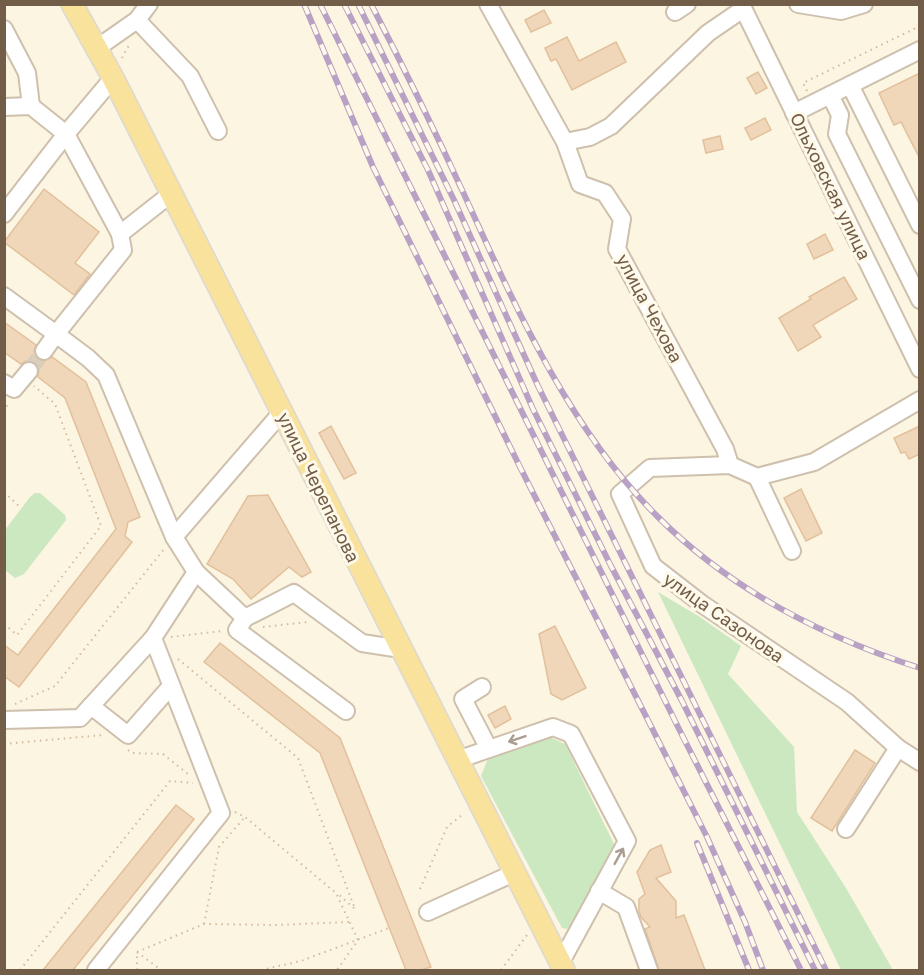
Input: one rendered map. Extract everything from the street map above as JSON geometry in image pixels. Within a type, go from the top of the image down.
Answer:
[{"type":"main road","name":"улица Черепанова","points":[[72,4],[172,193],[401,650],[563,966]]},
{"type":"street","points":[[97,48],[137,20],[149,4]]},
{"type":"street","name":"улица Чехова","points":[[488,4],[565,142],[580,183],[605,193],[622,219],[617,249],[725,449],[730,465]]},
{"type":"street","points":[[798,4],[841,11],[864,4]]},
{"type":"street","points":[[565,142],[590,137],[611,126],[708,33],[742,7]]},
{"type":"street","name":"Ольховская улица","points":[[742,7],[920,369]]},
{"type":"street","points":[[137,20],[190,76],[218,131]]},
{"type":"street","points":[[4,29],[27,74],[31,106]]},
{"type":"street","points":[[794,112],[920,50]]},
{"type":"street","points":[[4,214],[113,78]]},
{"type":"street","points":[[850,85],[920,225]]},
{"type":"street","points":[[830,94],[840,115],[837,134],[920,300]]},
{"type":"street","points":[[4,107],[31,106],[66,134],[120,234],[123,250],[44,351]]},
{"type":"street","points":[[120,234],[172,193]]},
{"type":"street","points":[[4,296],[88,358],[106,375],[174,537],[196,572],[245,618]]},
{"type":"street","points":[[4,382],[14,389],[27,374]]},
{"type":"street","points":[[792,551],[757,477],[814,462],[920,400]]},
{"type":"street","points":[[174,537],[282,412]]},
{"type":"street","name":"улица Сазонова","points":[[757,477],[730,465],[651,468],[620,495],[653,566],[702,604],[848,702],[898,748],[920,762]]},
{"type":"street","points":[[7,713],[80,718],[153,638],[196,572]]},
{"type":"street","points":[[346,711],[237,630],[245,618],[294,593],[362,643],[401,650]]},
{"type":"street","points":[[96,970],[221,813],[153,638]]},
{"type":"street","points":[[91,706],[128,735],[171,686]]},
{"type":"street","points":[[482,687],[463,699],[489,749]]},
{"type":"street","points":[[457,760],[553,727],[571,734],[627,841],[599,891],[563,966]]},
{"type":"street","points":[[846,829],[898,748]]},
{"type":"street","points":[[428,912],[514,873]]},
{"type":"street","points":[[599,891],[626,907],[649,970]]},
{"type":"path","points":[[4,624],[17,635],[101,526],[56,404],[27,374]]},
{"type":"path","points":[[4,492],[21,508]]},
{"type":"path","points":[[7,713],[56,686],[174,537]]},
{"type":"path","points":[[153,638],[298,758],[355,909],[336,892]]},
{"type":"path","points":[[21,970],[170,781],[201,784]]},
{"type":"path","points":[[420,889],[447,827],[462,815]]},
{"type":"path","points":[[204,924],[219,847],[245,817]]},
{"type":"path","points":[[137,952],[204,924],[277,925],[350,922]]},
{"type":"path","points":[[261,970],[301,961],[389,928]]},
{"type":"path","points":[[501,970],[527,935]]},
{"type":"path","points":[[137,952],[137,970]]},
{"type":"path","points":[[137,952],[161,970]]},
{"type":"green space","points":[[35,493],[40,493],[65,515],[66,520],[24,574],[15,578],[5,570],[5,530]]},
{"type":"green space","points":[[658,592],[700,617],[741,646],[728,674],[794,747],[797,812],[846,888],[893,970],[841,970]]},
{"type":"green space","points":[[548,736],[565,744],[615,846],[575,925],[568,929],[562,928],[481,776],[489,756]]},
{"type":"building","points":[[544,10],[551,23],[531,32],[525,20]]},
{"type":"building","points":[[567,37],[579,61],[616,42],[626,62],[572,90],[556,59],[551,61],[545,48]]},
{"type":"building","points":[[758,72],[767,88],[756,94],[747,78]]},
{"type":"building","points":[[920,73],[920,159],[901,122],[894,125],[879,93]]},
{"type":"building","points":[[765,118],[771,130],[751,140],[745,128]]},
{"type":"building","points":[[720,136],[723,149],[706,153],[703,140]]},
{"type":"building","points":[[44,189],[99,232],[75,263],[90,274],[74,295],[4,242]]},
{"type":"building","points":[[825,234],[833,250],[814,259],[807,244]]},
{"type":"building","points":[[844,277],[857,299],[813,325],[821,337],[798,351],[779,318]]},
{"type":"building","points":[[4,322],[36,345],[34,351],[38,359],[44,361],[52,357],[86,382],[140,517],[128,522],[125,536],[132,542],[19,687],[4,676],[4,645],[18,655],[116,529],[65,398],[38,377],[39,368],[35,363],[26,361],[21,364],[4,352]]},
{"type":"building","points":[[331,426],[356,473],[344,479],[319,433]]},
{"type":"building","points":[[920,426],[920,454],[909,459],[905,452],[901,453],[894,438]]},
{"type":"building","points":[[801,489],[822,533],[806,541],[784,498]]},
{"type":"building","points":[[268,495],[311,572],[302,577],[289,567],[251,599],[233,579],[207,564],[248,496]]},
{"type":"building","points":[[555,626],[586,688],[562,700],[551,694],[539,634]]},
{"type":"building","points":[[220,643],[340,738],[431,967],[406,970],[320,753],[204,662]]},
{"type":"building","points":[[505,706],[511,719],[495,728],[488,715]]},
{"type":"building","points":[[855,750],[875,763],[832,831],[811,818]]},
{"type":"building","points":[[176,805],[194,819],[73,970],[43,970]]},
{"type":"building","points":[[661,845],[671,872],[656,878],[676,901],[676,918],[684,915],[705,970],[659,970],[645,929],[650,927],[639,911],[639,899],[645,894],[637,872],[650,850]]},
{"type":"tunnel","points":[[29,371],[44,351]]},
{"type":"railway","points":[[304,4],[373,167],[520,467],[707,837],[745,922],[763,970]]},
{"type":"railway","points":[[320,4],[801,970]]},
{"type":"railway","points":[[344,4],[428,170],[533,409],[611,566],[682,701],[815,970]]},
{"type":"railway","points":[[358,4],[454,200],[538,386],[826,970]]},
{"type":"railway","points":[[371,4],[430,121],[546,364],[597,445],[626,482],[686,543],[747,588],[813,626],[884,656],[920,668]]},
{"type":"railway","points":[[697,843],[749,970]]}]
